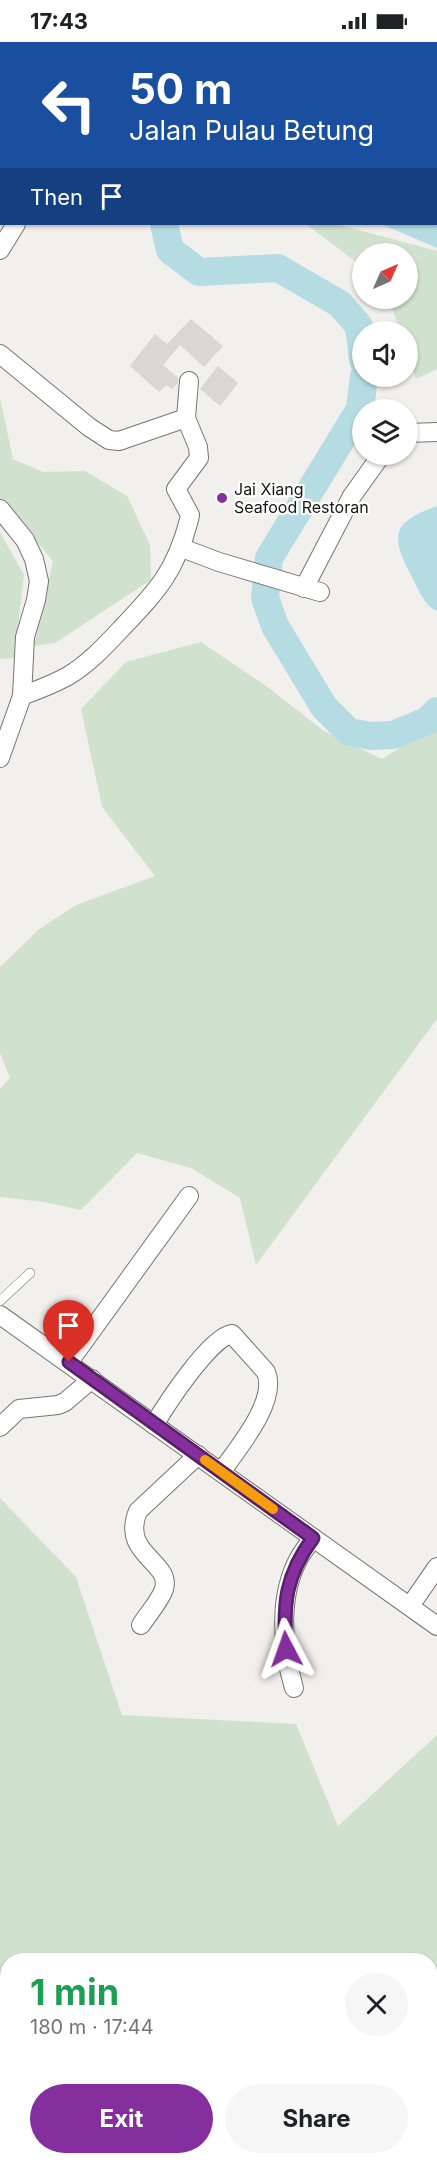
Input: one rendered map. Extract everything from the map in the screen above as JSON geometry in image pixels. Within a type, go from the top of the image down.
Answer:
[{"type":"street","points":[[0,250],[15,225]]},
{"type":"street","points":[[0,354],[89,427],[109,440],[119,441],[186,418]]},
{"type":"street","points":[[22,696],[68,676],[96,656],[157,591],[182,548],[190,515],[176,489],[199,458],[186,418],[189,381]]},
{"type":"street","points":[[418,433],[437,432]]},
{"type":"street","points":[[182,548],[307,589],[352,496],[374,465]]},
{"type":"street","points":[[0,509],[30,549],[39,581],[25,638],[22,696],[0,758]]},
{"type":"street","points":[[69,1362],[189,1196]]},
{"type":"street","points":[[0,1315],[437,1626]]},
{"type":"street","points":[[154,1425],[182,1381],[213,1348],[227,1335],[232,1334],[266,1372],[269,1379],[262,1409],[221,1472]]},
{"type":"street","points":[[0,1427],[19,1409],[58,1405],[65,1402],[92,1379]]},
{"type":"street","points":[[141,1624],[164,1589],[164,1579],[140,1548],[134,1536],[133,1523],[138,1511],[198,1455]]},
{"type":"street","points":[[294,1688],[286,1649],[284,1618],[286,1598],[299,1557],[313,1538]]},
{"type":"street","points":[[410,1606],[437,1567]]},
{"type":"lane","points":[[0,1301],[30,1273]]},
{"type":"green space","points":[[307,225],[340,225],[407,243],[352,243],[352,259]]},
{"type":"green space","points":[[418,246],[437,251],[437,369],[418,378],[418,321],[397,321],[392,309],[418,309]]},
{"type":"green space","points":[[0,398],[13,459],[43,472],[85,471],[127,496],[150,545],[151,580],[55,643],[34,646],[53,561],[0,498]]},
{"type":"green space","points":[[0,532],[24,575],[14,658],[0,659]]},
{"type":"green space","points":[[201,642],[269,688],[324,731],[382,759],[437,724],[437,1019],[256,1265],[240,1198],[191,1168],[137,1153],[81,1210],[44,1202],[0,1197],[0,1089],[10,1078],[0,1053],[0,967],[38,930],[76,905],[155,876],[102,807],[81,709],[126,662]]},
{"type":"green space","points":[[0,1498],[76,1577],[122,1715],[296,1724],[338,1826],[437,1735],[437,1953],[0,1953]]},
{"type":"water","points":[[383,225],[437,225],[437,248]]},
{"type":"water","points":[[437,506],[437,611],[427,603],[419,591],[402,556],[398,536],[401,527],[409,520]]},
{"type":"building","points":[[191,319],[223,346],[204,367],[180,345],[163,365],[178,378],[178,383],[172,389],[166,385],[159,392],[130,366],[155,334],[167,344]]},
{"type":"building","points":[[218,366],[238,383],[220,406],[200,389]]},
{"type":"waterway","points":[[164,225],[170,250],[199,272],[278,268],[340,304],[355,321]]},
{"type":"waterway","points":[[363,387],[360,409],[269,558],[265,598],[275,626],[324,707],[349,732],[371,736],[393,735],[427,721],[437,711]]},
{"type":"slow traffic","points":[[205,1460],[273,1509]]},
{"type":"place","name":"Jai Xiang Seafood Restoran","points":[[222,498]]},
{"type":"route","points":[[69,1362],[313,1538],[299,1557],[286,1598],[284,1618],[286,1649]]}]
